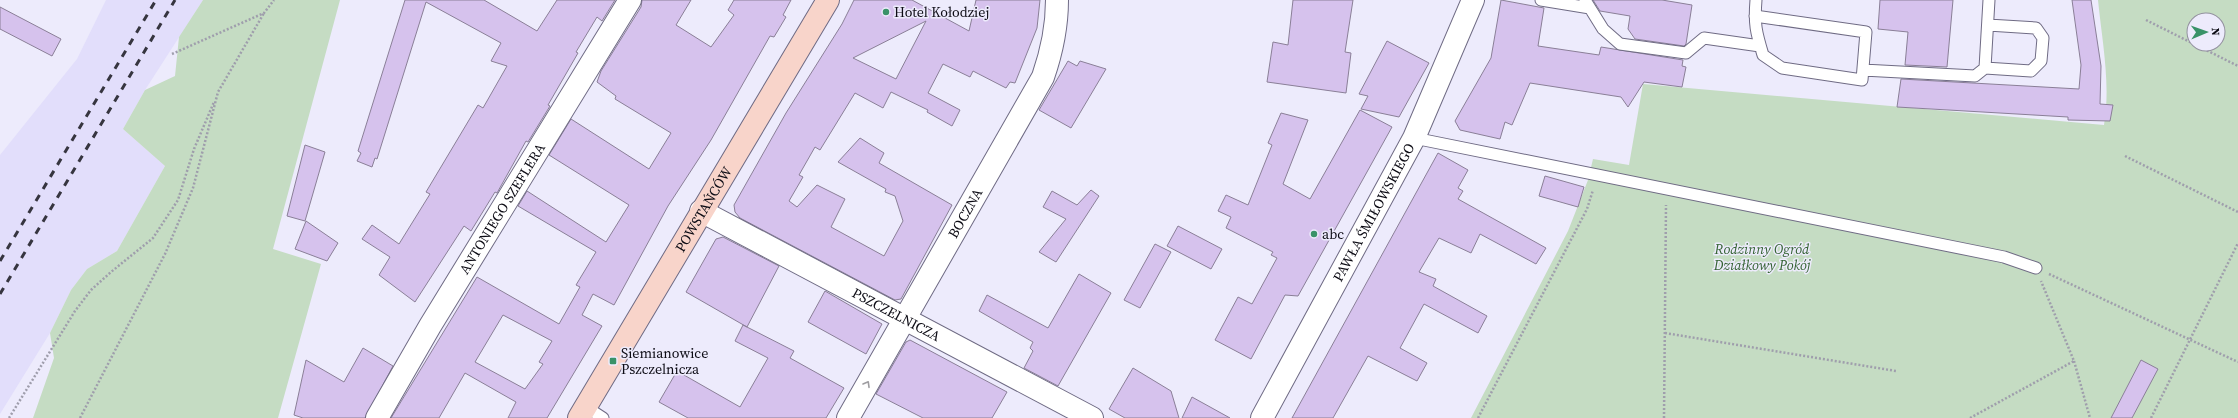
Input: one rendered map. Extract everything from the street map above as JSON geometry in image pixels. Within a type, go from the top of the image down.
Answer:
[{"type":"street","name":"ANTONIEGO SZEFLERA","points":[[377,418],[430,326],[630,0]]},
{"type":"street","name":"POWSTAŃCÓW","points":[[590,414],[700,212],[828,0]]},
{"type":"street","name":"BOCZNA","points":[[848,418],[1042,77],[1053,48],[1057,22],[1057,0]]},
{"type":"street","name":"PAWŁA ŚMIŁOWSKIEGO","points":[[1262,418],[1414,138],[1473,0]]},
{"type":"street","name":"PSZCZELNICZA","points":[[700,212],[1092,418]]},
{"type":"lane","points":[[1541,0],[1588,4],[1603,29],[1620,44],[1686,53],[1704,38],[1760,46]]},
{"type":"lane","points":[[1755,16],[1866,32],[1862,80],[1782,68],[1762,55],[1754,24],[1756,0]]},
{"type":"lane","points":[[1985,68],[1989,0]]},
{"type":"lane","points":[[1863,70],[1975,76],[1985,68],[2030,71],[2042,61],[2043,38],[2036,28],[1988,25]]},
{"type":"lane","points":[[1414,138],[2004,257],[2036,268]]},
{"type":"path","points":[[9,418],[74,311],[92,290],[111,272],[153,238],[178,200],[194,150],[218,92],[264,13],[274,0]]},
{"type":"path","points":[[172,54],[264,13]]},
{"type":"path","points":[[2146,20],[2238,66]]},
{"type":"path","points":[[80,418],[165,254],[193,188],[218,92]]},
{"type":"path","points":[[2125,156],[2238,212]]},
{"type":"path","points":[[1478,418],[1587,209],[1597,174]]},
{"type":"path","points":[[1664,418],[1666,188]]},
{"type":"path","points":[[2151,418],[2238,243]]},
{"type":"path","points":[[2036,268],[2190,338],[2238,362]]},
{"type":"path","points":[[2036,268],[2074,361],[2090,418]]},
{"type":"path","points":[[1665,333],[1896,371]]},
{"type":"path","points":[[1970,418],[2074,361]]},
{"type":"shaded area","points":[[106,0],[203,0],[145,90],[123,129],[165,166],[117,251],[87,269],[71,290],[50,333],[0,414],[0,155],[77,59]]},
{"type":"green space","points":[[203,0],[340,0],[273,249],[321,264],[278,418],[33,418],[54,358],[50,333],[71,290],[87,269],[117,251],[165,166],[123,129],[145,90],[175,76],[179,37]]},
{"type":"green space","name":"Rodzinny Ogród Działkowy Pokój","points":[[2098,0],[2238,0],[2238,418],[1471,418],[1568,231],[1588,180],[1593,159],[1629,165],[1643,84],[2104,125],[2107,94],[2104,47]]},
{"type":"building","points":[[405,0],[484,0],[537,31],[557,0],[615,0],[602,21],[597,17],[576,52],[578,53],[548,105],[550,106],[528,142],[526,141],[497,193],[495,192],[471,231],[464,226],[415,302],[379,275],[390,257],[362,239],[372,225],[399,244],[430,194],[426,192],[478,105],[483,108],[507,66],[491,61],[501,43],[426,2],[377,159],[375,158],[372,167],[357,161],[361,153],[358,151]]},
{"type":"building","points":[[642,0],[691,0],[676,25],[711,47],[734,15],[728,10],[734,0],[791,0],[783,15],[786,17],[774,37],[770,36],[711,140],[668,206],[614,305],[593,294],[582,315],[602,326],[547,418],[508,418],[516,402],[465,373],[439,418],[391,418],[477,277],[559,324],[580,287],[576,285],[596,252],[518,206],[527,191],[606,242],[629,205],[549,155],[571,119],[649,169],[671,133],[615,99],[616,96],[597,82],[601,71],[641,7]],"holes":[[[503,315],[552,341],[539,362],[543,364],[525,389],[475,362]]]},
{"type":"building","points":[[854,0],[912,0],[969,31],[976,0],[1040,0],[1037,28],[1015,83],[1010,82],[1006,88],[973,71],[970,77],[943,64],[928,93],[960,110],[952,126],[927,112],[928,110],[891,92],[883,108],[855,93],[820,150],[815,147],[799,175],[803,177],[789,201],[797,207],[817,185],[845,199],[831,227],[884,256],[903,221],[895,196],[885,192],[886,189],[838,162],[860,138],[884,153],[879,163],[952,205],[901,299],[895,300],[740,218],[735,212],[734,205],[786,113],[842,24]],"holes":[[[926,21],[896,79],[853,58]]]},
{"type":"building","points":[[1293,0],[1353,0],[1345,52],[1351,53],[1346,93],[1267,82],[1273,42],[1288,45]]},
{"type":"building","points":[[1501,0],[1544,8],[1538,46],[1599,55],[1601,47],[1683,60],[1682,66],[1686,67],[1682,87],[1644,82],[1628,107],[1621,97],[1530,83],[1512,125],[1505,122],[1500,139],[1460,130],[1455,121],[1491,58]]},
{"type":"building","points":[[1593,0],[1662,0],[1692,5],[1686,44],[1684,46],[1635,39],[1628,29],[1630,16],[1600,11]]},
{"type":"building","points":[[1880,0],[1953,0],[1947,67],[1905,65],[1908,32],[1878,29]]},
{"type":"building","points":[[2072,0],[2091,0],[2101,66],[2100,104],[2113,105],[2110,121],[2068,120],[2068,117],[1897,107],[1901,79],[2079,89],[2081,65]]},
{"type":"building","points":[[0,7],[61,39],[52,56],[0,29]]},
{"type":"building","points":[[1387,41],[1429,63],[1399,117],[1361,109],[1368,96],[1359,94]]},
{"type":"building","points":[[1068,61],[1077,66],[1080,61],[1106,69],[1071,128],[1039,110]]},
{"type":"building","points":[[1360,110],[1392,127],[1298,296],[1285,295],[1251,359],[1215,340],[1238,297],[1252,304],[1277,258],[1271,255],[1273,252],[1226,228],[1231,217],[1218,211],[1226,195],[1248,205],[1272,145],[1268,143],[1281,113],[1308,120],[1283,184],[1310,199]]},
{"type":"building","points":[[305,145],[325,152],[305,221],[287,216]]},
{"type":"building","points":[[1438,153],[1468,170],[1458,188],[1463,191],[1458,199],[1546,248],[1536,264],[1480,234],[1471,253],[1439,238],[1419,272],[1436,279],[1433,286],[1487,316],[1478,333],[1424,304],[1400,348],[1427,363],[1417,381],[1368,356],[1333,418],[1292,418]]},
{"type":"building","points":[[1545,176],[1584,187],[1578,207],[1539,196]]},
{"type":"building","points":[[1091,190],[1099,196],[1056,262],[1039,252],[1066,219],[1043,207],[1052,191],[1077,205]]},
{"type":"building","points":[[306,221],[338,243],[327,261],[295,249]]},
{"type":"building","points":[[1178,226],[1222,249],[1211,269],[1167,246]]},
{"type":"building","points":[[723,237],[779,266],[747,327],[686,292],[716,239]]},
{"type":"building","points":[[1155,244],[1171,252],[1140,308],[1124,300]]},
{"type":"building","points":[[1079,274],[1111,293],[1058,386],[1024,368],[1033,351],[1030,348],[1033,342],[979,311],[987,295],[1048,328]]},
{"type":"building","points":[[825,291],[882,324],[866,354],[808,322]]},
{"type":"building","points":[[743,325],[794,351],[790,358],[844,388],[826,418],[688,418],[659,402],[677,371],[740,407],[768,358],[735,341]]},
{"type":"building","points":[[910,340],[1007,392],[992,418],[923,418],[876,394],[906,342]]},
{"type":"building","points":[[363,348],[393,366],[365,418],[303,418],[294,415],[306,360],[344,382]]},
{"type":"building","points":[[2141,360],[2158,369],[2132,418],[2111,418]]},
{"type":"building","points":[[1133,368],[1171,391],[1179,418],[1125,418],[1109,409]]},
{"type":"building","points":[[1192,397],[1230,418],[1182,418]]},
{"type":"railway","points":[[0,261],[156,0]]},
{"type":"railway","points":[[0,294],[175,0]]},
{"type":"place","name":"Hotel Kołodziej","points":[[886,12]]},
{"type":"place","name":"abc","points":[[1314,234]]},
{"type":"place","name":"Siemianowice Pszczelnicza","points":[[613,361]]}]
